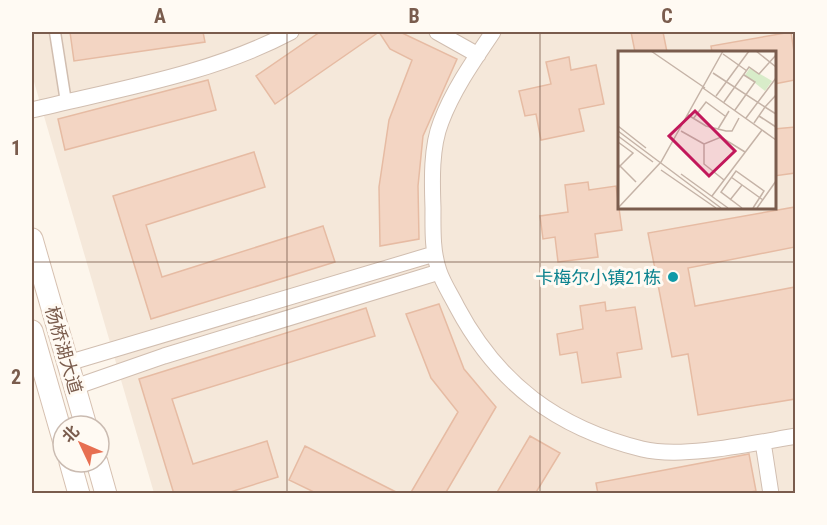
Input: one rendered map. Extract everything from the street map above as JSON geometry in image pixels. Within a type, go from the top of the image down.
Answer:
[{"type":"main road","name":"杨桥湖大道","points":[[32,239],[83,414]]},
{"type":"main road","name":"杨桥湖大道","points":[[32,331],[56,414]]},
{"type":"main road","points":[[73,474],[79,494]]},
{"type":"main road","points":[[100,474],[106,494]]},
{"type":"street","points":[[55,32],[66,102]]},
{"type":"street","points":[[32,110],[174,76],[269,43],[291,32]]},
{"type":"street","points":[[437,32],[478,55]]},
{"type":"street","points":[[493,32],[440,123],[432,180],[434,254],[439,272],[474,338],[502,374],[539,404],[581,428],[644,449],[702,451],[795,436]]},
{"type":"street","points":[[68,363],[434,254]]},
{"type":"street","points":[[75,387],[164,356],[439,272]]},
{"type":"street","points":[[762,442],[771,494]]},
{"type":"shaded area","points":[[32,32],[795,32],[795,493],[154,493],[32,75]]},
{"type":"building","points":[[70,32],[203,32],[205,42],[74,61]]},
{"type":"building","points":[[320,32],[379,32],[275,104],[256,76]]},
{"type":"building","points":[[379,32],[400,32],[457,59],[423,136],[418,186],[419,239],[380,246],[379,187],[389,120],[412,60],[390,49]]},
{"type":"building","points":[[631,32],[663,32],[667,51],[635,51]]},
{"type":"building","points":[[791,32],[795,58],[795,80],[776,84],[776,51],[712,51],[711,46]]},
{"type":"building","points":[[569,57],[571,70],[596,65],[604,104],[579,109],[584,131],[541,140],[536,114],[525,116],[519,91],[551,84],[546,62]]},
{"type":"building","points":[[208,80],[216,110],[65,150],[58,119]]},
{"type":"building","points":[[795,127],[795,173],[776,176],[776,129]]},
{"type":"building","points":[[254,152],[265,187],[146,225],[162,277],[323,226],[335,262],[151,319],[113,196]]},
{"type":"building","points":[[588,182],[589,190],[616,186],[622,230],[595,234],[598,257],[558,262],[555,237],[543,239],[540,216],[568,212],[565,185]]},
{"type":"building","name":"卡梅尔小镇21栋","points":[[795,207],[795,247],[688,268],[695,306],[795,287],[795,399],[698,415],[688,354],[672,357],[648,233]]},
{"type":"building","points":[[605,302],[606,311],[635,307],[642,349],[617,353],[621,377],[582,383],[577,352],[560,355],[557,334],[583,329],[580,306]]},
{"type":"building","points":[[439,304],[464,369],[496,407],[445,494],[410,494],[458,412],[431,378],[406,314]]},
{"type":"building","points":[[366,308],[375,336],[172,399],[193,464],[267,441],[278,477],[224,494],[174,494],[139,379]]},
{"type":"building","points":[[530,436],[560,453],[535,494],[496,494]]},
{"type":"building","points":[[305,446],[400,494],[318,494],[289,480]]},
{"type":"building","points":[[749,454],[756,491],[740,494],[598,494],[596,483]]},
{"type":"place","name":"卡梅尔小镇21栋","points":[[673,277]]}]
